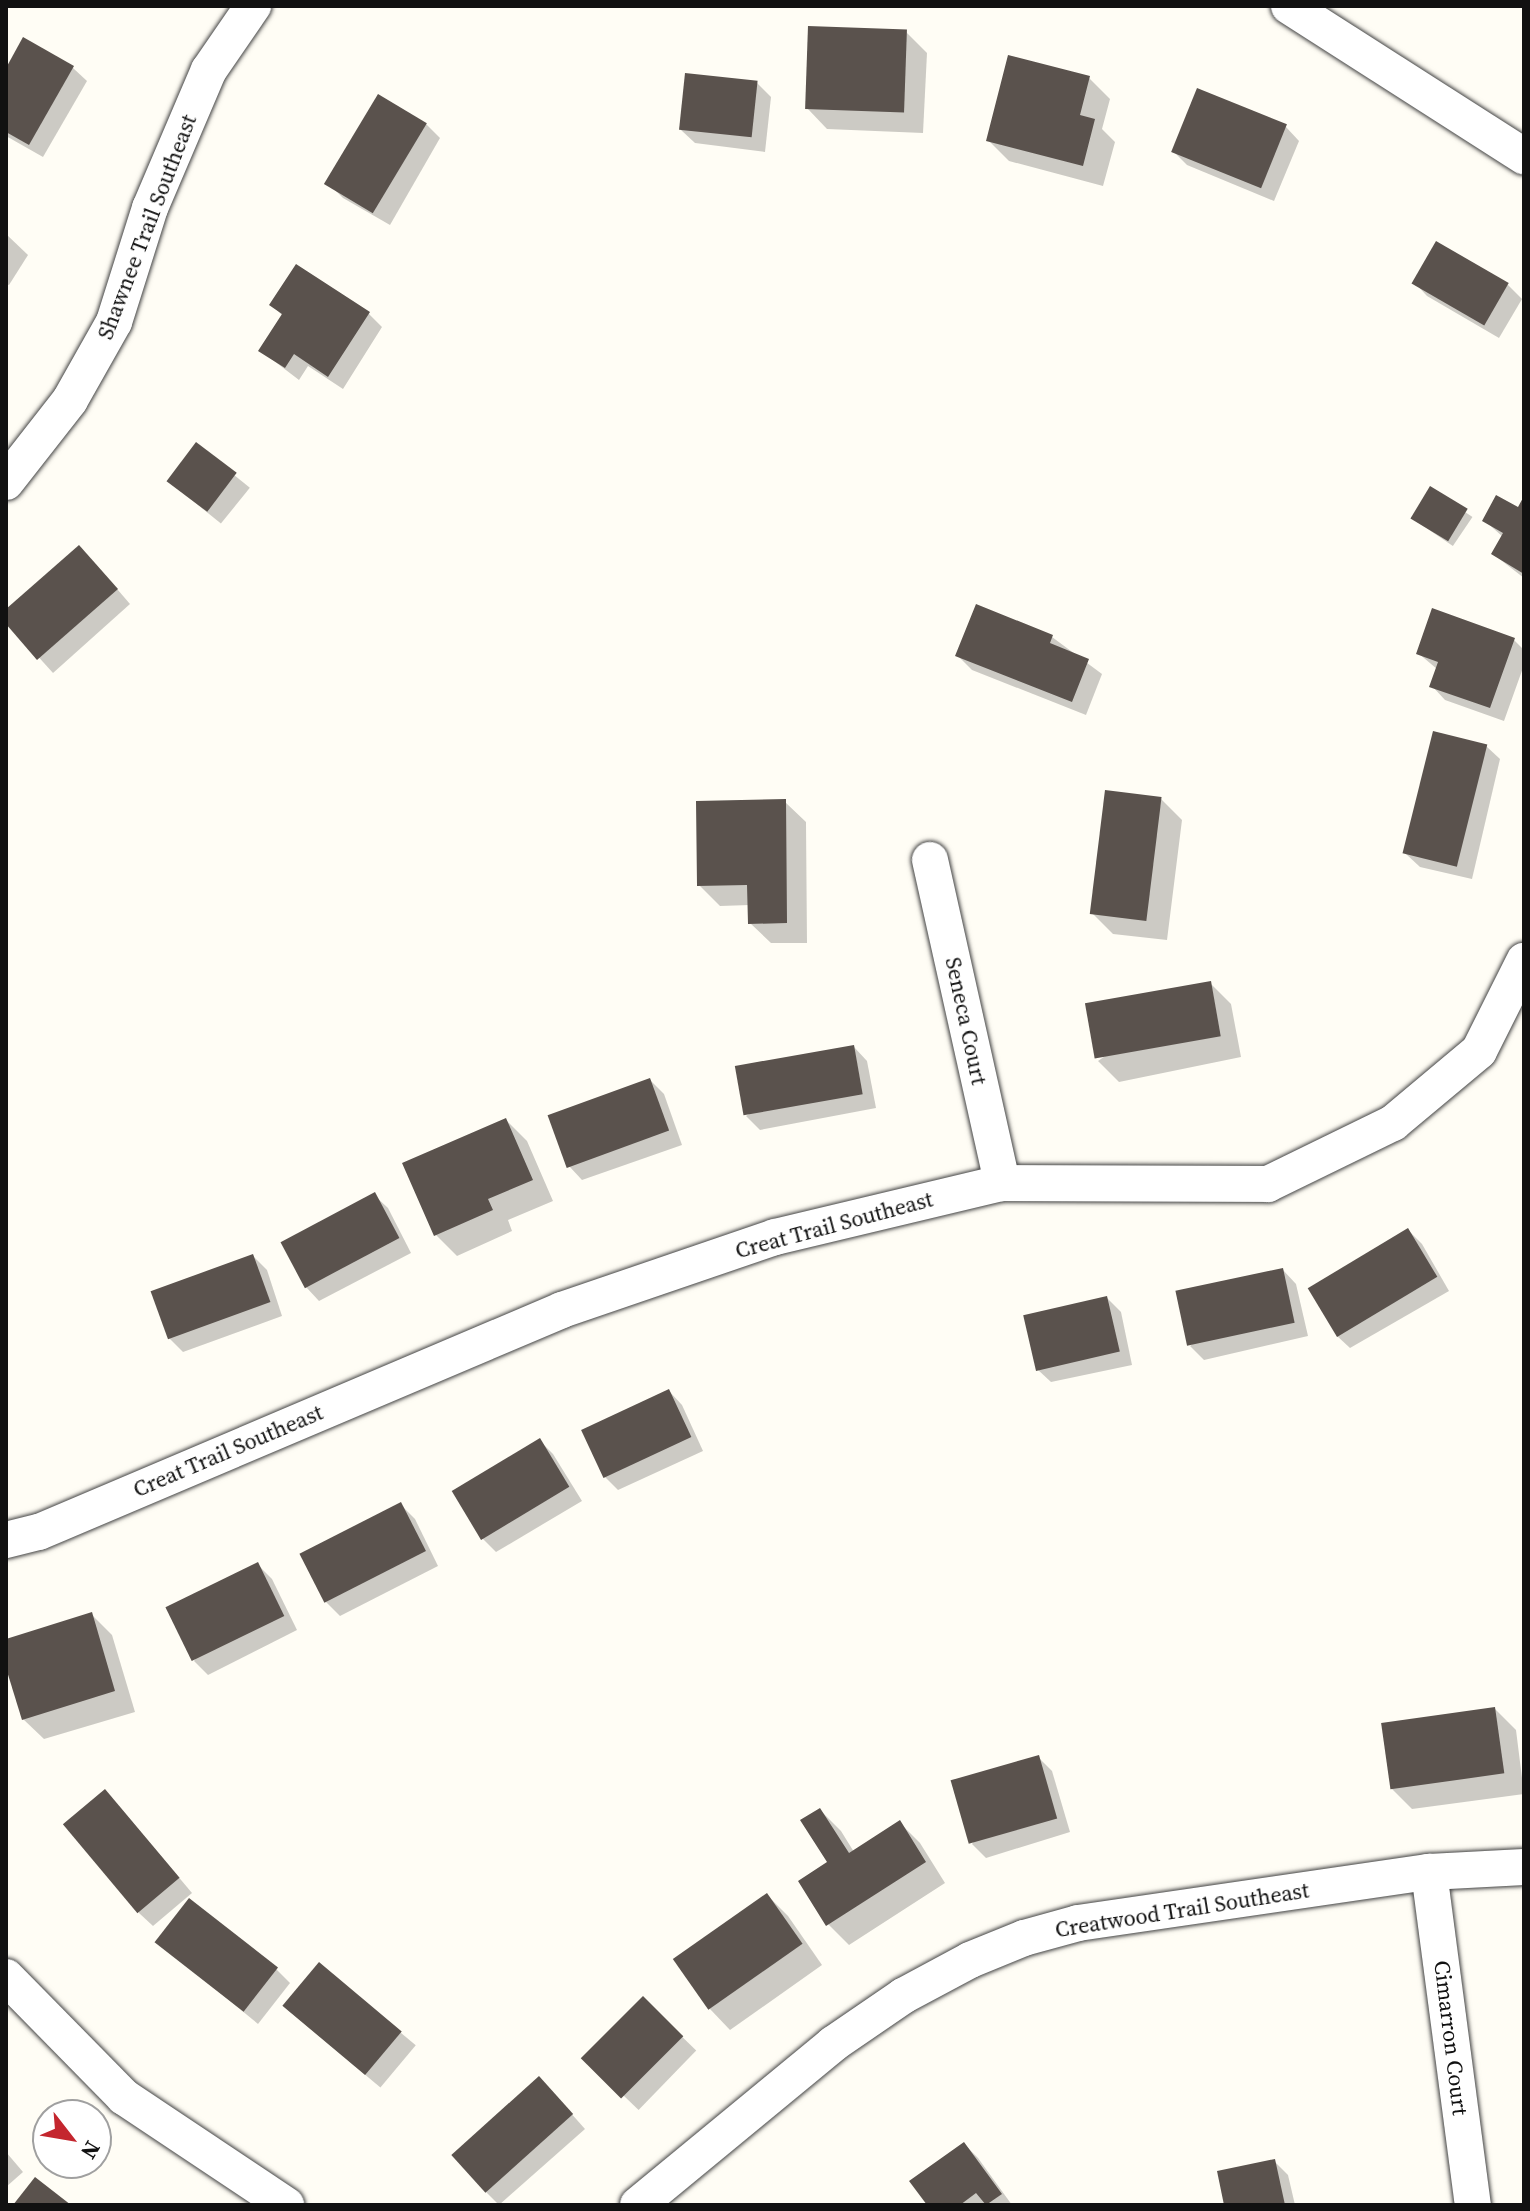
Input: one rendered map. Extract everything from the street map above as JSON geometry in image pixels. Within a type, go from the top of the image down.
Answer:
[{"type":"street","name":"Shawnee Trail Southeast","points":[[6,482],[70,400],[114,322],[150,208],[209,70],[253,6]]},
{"type":"street","points":[[1289,6],[1524,156]]},
{"type":"street","name":"Seneca Court","points":[[930,860],[1002,1183]]},
{"type":"street","name":"Creat Trail Southeast","points":[[6,1540],[39,1532],[562,1310],[775,1237],[1002,1183],[1268,1184],[1393,1123],[1479,1051],[1524,961]]},
{"type":"street","name":"Creatwood Trail Southeast","points":[[638,2205],[833,2044],[903,1996],[970,1960],[1024,1938],[1078,1923],[1429,1872],[1524,1867]]},
{"type":"street","name":"Cimarron Court","points":[[1429,1872],[1473,2205]]},
{"type":"street","points":[[6,1977],[124,2097],[286,2205]]},
{"type":"building","points":[[808,26],[907,29],[904,112],[805,109]]},
{"type":"building","points":[[23,37],[74,66],[29,145],[6,132],[6,68]]},
{"type":"building","points":[[1008,55],[1090,76],[1080,115],[1095,119],[1083,166],[986,141]]},
{"type":"building","points":[[685,73],[758,81],[752,137],[679,130]]},
{"type":"building","points":[[1197,88],[1287,124],[1261,188],[1171,152]]},
{"type":"building","points":[[378,94],[427,123],[373,213],[324,184]]},
{"type":"building","points":[[1436,241],[1509,283],[1484,325],[1412,283]]},
{"type":"building","points":[[296,264],[370,312],[328,377],[294,354],[285,368],[258,351],[282,314],[269,305]]},
{"type":"building","points":[[196,442],[237,473],[207,512],[167,481]]},
{"type":"building","points":[[1430,486],[1468,509],[1448,541],[1410,519]]},
{"type":"building","points":[[1496,495],[1518,507],[1524,496],[1524,574],[1491,554],[1503,533],[1482,521]]},
{"type":"building","points":[[79,545],[118,589],[37,660],[6,624],[6,609]]},
{"type":"building","points":[[976,604],[1053,635],[1050,643],[1089,659],[1072,702],[955,656]]},
{"type":"building","points":[[1432,608],[1515,638],[1490,708],[1429,687],[1438,662],[1416,654]]},
{"type":"building","points":[[1433,731],[1487,745],[1457,867],[1403,853]]},
{"type":"building","points":[[1105,790],[1162,797],[1146,921],[1090,914]]},
{"type":"building","points":[[786,799],[787,923],[748,924],[747,885],[697,886],[696,801]]},
{"type":"building","points":[[1211,981],[1221,1036],[1095,1058],[1085,1003]]},
{"type":"building","points":[[854,1045],[863,1094],[744,1115],[735,1066]]},
{"type":"building","points":[[650,1078],[669,1131],[567,1168],[548,1115]]},
{"type":"building","points":[[506,1118],[533,1180],[488,1199],[493,1210],[434,1236],[402,1163]]},
{"type":"building","points":[[375,1192],[399,1238],[305,1288],[281,1242]]},
{"type":"building","points":[[1408,1228],[1437,1277],[1337,1337],[1308,1288]]},
{"type":"building","points":[[253,1254],[270,1302],[168,1339],[151,1291]]},
{"type":"building","points":[[1283,1268],[1295,1323],[1187,1346],[1175,1291]]},
{"type":"building","points":[[1107,1296],[1120,1352],[1036,1371],[1023,1315]]},
{"type":"building","points":[[669,1389],[691,1437],[603,1478],[581,1430]]},
{"type":"building","points":[[540,1438],[569,1487],[481,1540],[452,1491]]},
{"type":"building","points":[[401,1502],[426,1551],[324,1603],[299,1554]]},
{"type":"building","points":[[258,1562],[284,1616],[192,1661],[165,1607]]},
{"type":"building","points":[[92,1612],[115,1691],[22,1720],[6,1668],[6,1639]]},
{"type":"building","points":[[1495,1707],[1504,1773],[1390,1789],[1381,1723]]},
{"type":"building","points":[[1039,1755],[1057,1818],[969,1844],[951,1780]]},
{"type":"building","points":[[105,1789],[180,1878],[137,1913],[63,1824]]},
{"type":"building","points":[[820,1808],[849,1853],[900,1820],[926,1862],[826,1926],[798,1881],[827,1862],[800,1820]]},
{"type":"building","points":[[767,1893],[803,1944],[708,2010],[673,1959]]},
{"type":"building","points":[[189,1898],[278,1968],[244,2012],[155,1942]]},
{"type":"building","points":[[319,1962],[402,2031],[365,2075],[282,2006]]},
{"type":"building","points":[[643,1996],[683,2036],[621,2099],[581,2058]]},
{"type":"building","points":[[539,2076],[573,2114],[485,2193],[451,2155]]},
{"type":"building","points":[[964,2142],[1002,2194],[986,2205],[976,2193],[960,2205],[927,2205],[909,2181]]},
{"type":"building","points":[[1275,2159],[1285,2205],[1224,2205],[1217,2171]]},
{"type":"building","points":[[33,2179],[38,2179],[71,2205],[13,2205]]}]
